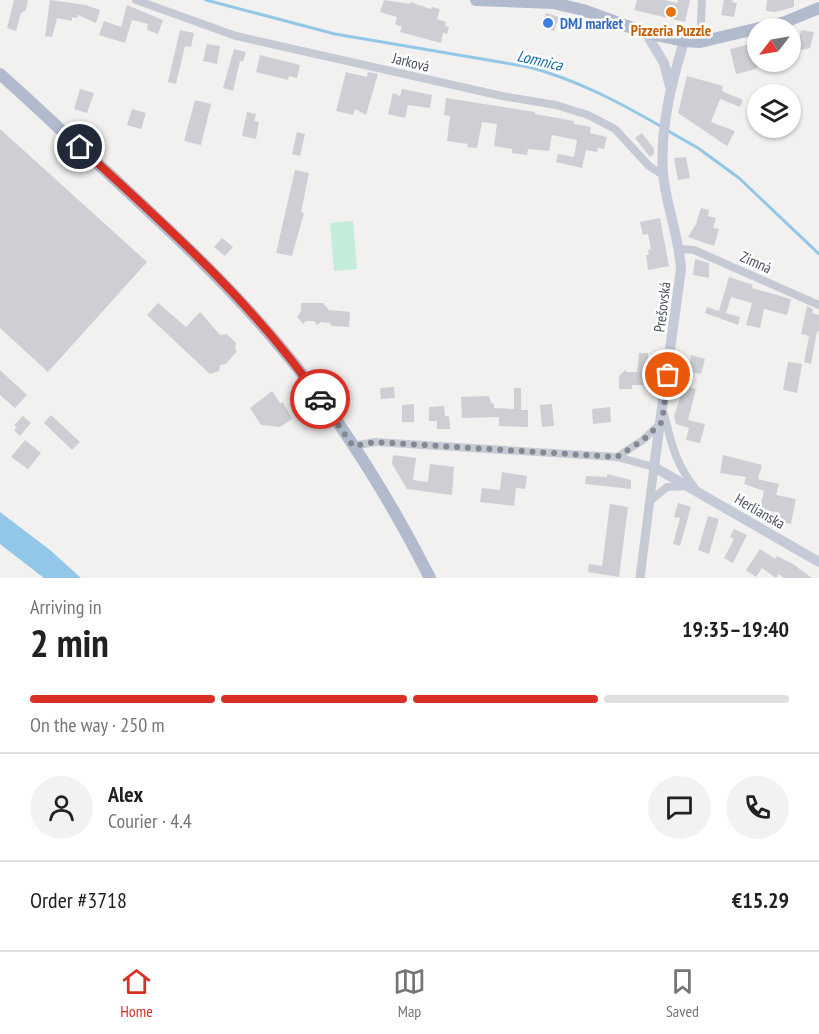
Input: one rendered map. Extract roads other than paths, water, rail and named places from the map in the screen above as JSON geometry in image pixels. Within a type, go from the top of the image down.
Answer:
[{"type":"main road","points":[[476,0],[553,3],[583,10],[646,33],[699,42],[785,22],[819,8]]},
{"type":"main road","points":[[646,33],[664,63],[671,87]]},
{"type":"main road","name":"Prešovská","points":[[654,466],[663,417],[680,287],[680,249],[663,175],[663,148],[671,87],[684,41]]},
{"type":"main road","points":[[0,74],[191,250],[276,342],[312,387],[353,446],[399,521],[430,578]]},
{"type":"main road","name":"Herlianska","points":[[654,466],[819,562]]},
{"type":"street","name":"Jarková","points":[[136,0],[246,38],[502,96],[556,105],[588,115],[615,129],[650,166],[663,175]]},
{"type":"street","points":[[699,42],[702,0]]},
{"type":"street","name":"Zimná","points":[[680,249],[694,250],[819,305]]},
{"type":"street","points":[[617,457],[643,440],[663,417]]},
{"type":"street","points":[[663,417],[678,463],[698,493]]},
{"type":"street","name":"Herlianska","points":[[353,446],[375,442],[617,457],[654,466]]},
{"type":"street","name":"Prešovská","points":[[640,578],[654,466]]},
{"type":"street","points":[[650,501],[667,487],[686,486]]},
{"type":"water","points":[[0,512],[50,550],[81,578],[44,578],[0,544]]},
{"type":"waterway","name":"Lomnica","points":[[206,0],[335,34],[529,67],[597,92],[662,127]]},
{"type":"waterway","name":"Lomnica","points":[[668,131],[698,148],[739,178],[819,254]]},
{"type":"place","name":"Pizzeria Puzzle","points":[[671,12]]},
{"type":"place","name":"DMJ market","points":[[548,23]]}]
